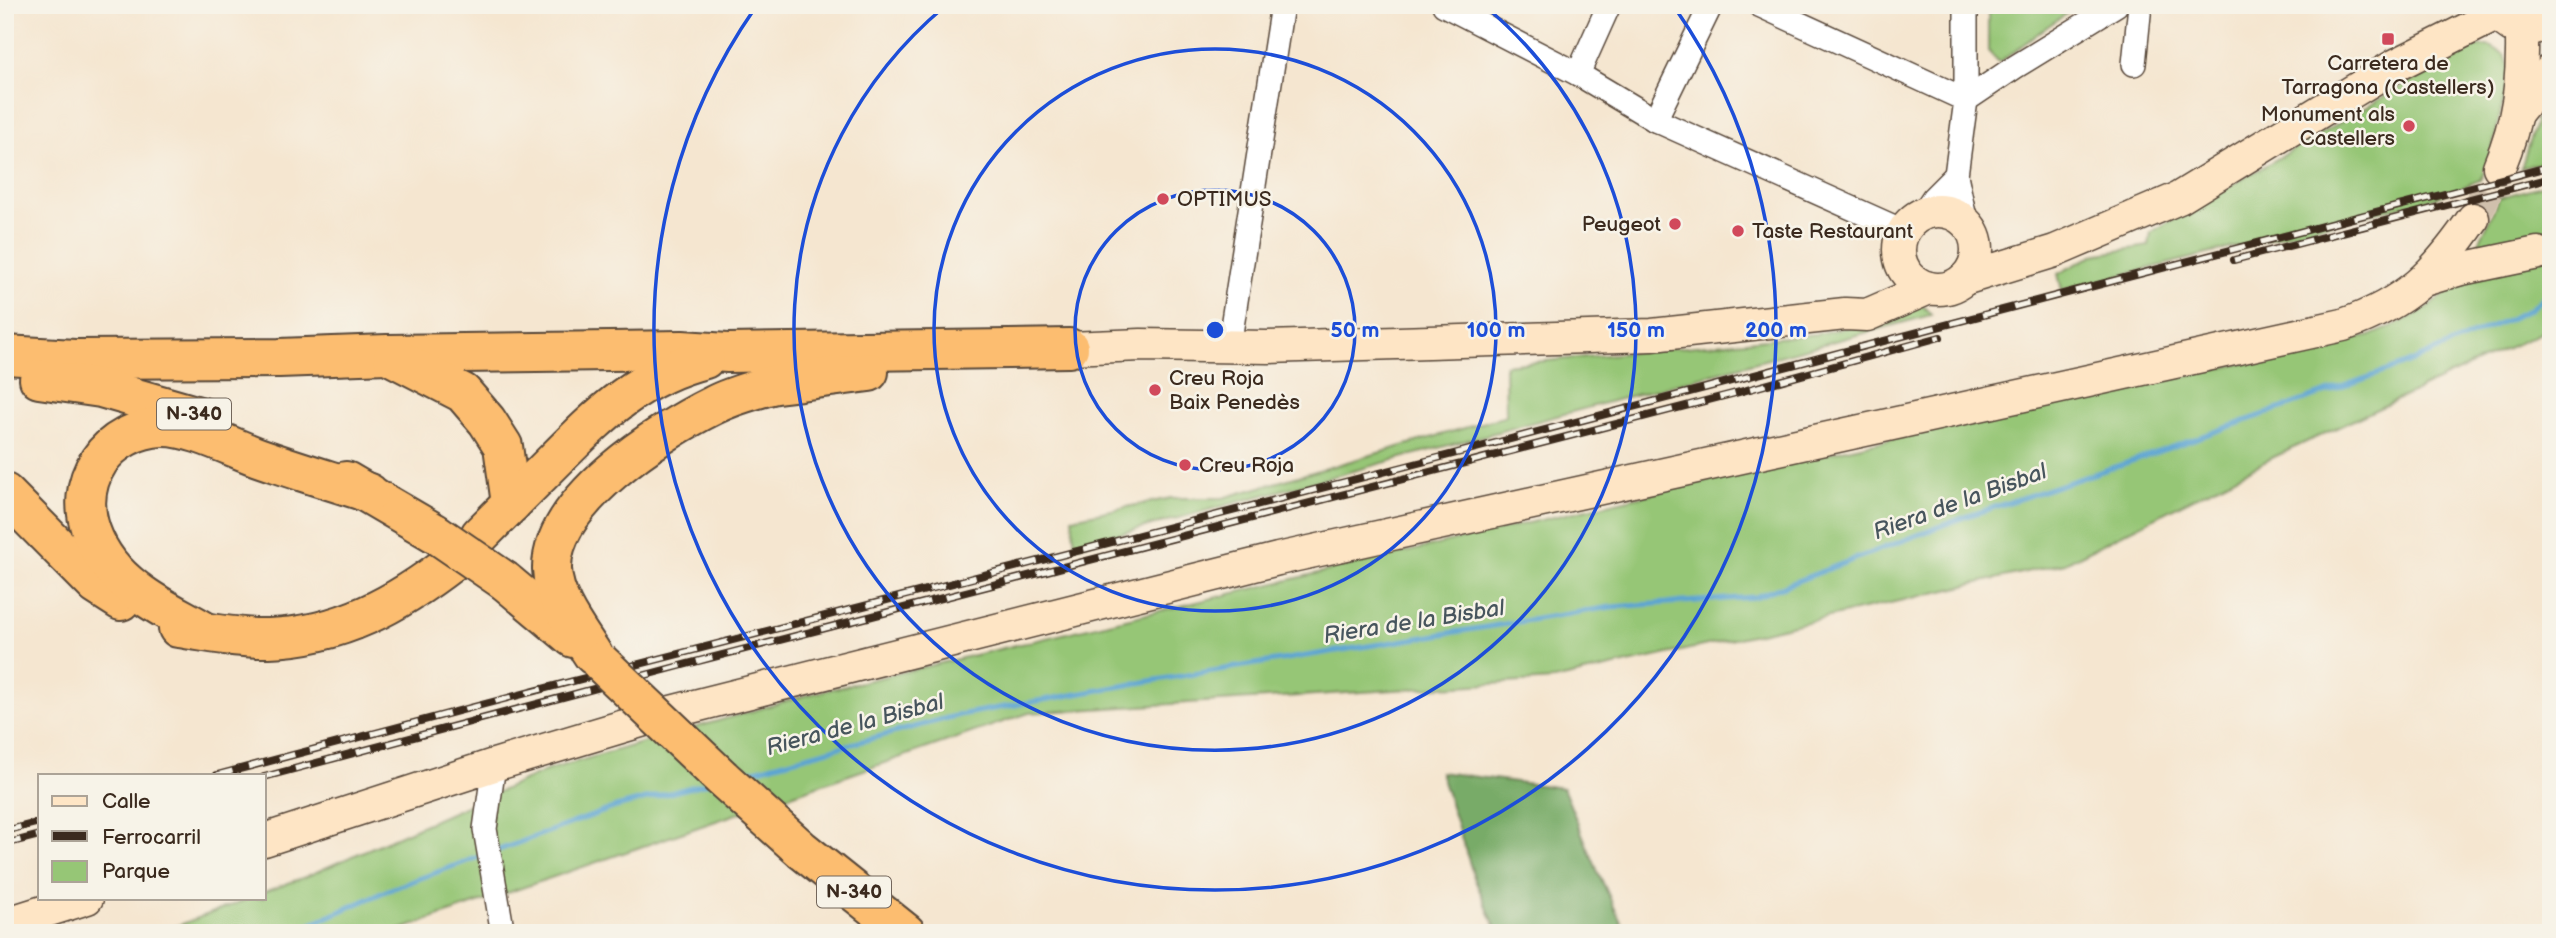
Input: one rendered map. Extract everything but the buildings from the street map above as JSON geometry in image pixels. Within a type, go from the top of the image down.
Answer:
[{"type":"highway","points":[[5,355],[102,359],[279,358],[681,349],[728,353],[1069,348]]},
{"type":"highway","points":[[597,658],[570,619],[560,599],[552,572],[553,554],[573,512],[620,464],[671,429],[716,403],[767,386],[867,372],[981,365],[1069,348]]},
{"type":"highway","points":[[481,535],[603,412],[633,389],[665,371],[728,353]]},
{"type":"highway","points":[[387,354],[463,393],[487,421],[503,446],[511,504]]},
{"type":"highway","name":"N-340","points":[[5,375],[101,388],[167,405],[288,450],[369,493],[444,547],[505,580],[597,658],[722,778],[802,850],[906,933]]},
{"type":"highway","points":[[204,631],[136,590],[112,568],[94,542],[86,516],[86,493],[92,472],[117,441],[140,430],[163,427],[187,431],[283,466],[369,493]]},
{"type":"highway","points":[[5,494],[96,585],[141,614],[171,627],[204,631],[267,638],[329,630],[385,608],[418,588],[444,547]]},
{"type":"street","points":[[1229,346],[1282,5]]},
{"type":"street","points":[[1444,5],[1578,74],[1655,120],[1913,222],[1946,211],[1957,215],[1970,230],[2026,260]]},
{"type":"street","points":[[1578,74],[1609,5]]},
{"type":"street","points":[[1655,120],[1711,5]]},
{"type":"street","points":[[1759,5],[1966,100]]},
{"type":"street","points":[[1964,279],[1976,260],[1956,175],[1966,100],[1966,5]]},
{"type":"street","points":[[1966,100],[2116,5]]},
{"type":"street","points":[[2134,64],[2140,5]]},
{"type":"street","points":[[1956,175],[1933,198],[1899,242],[1901,265],[1908,276],[1917,284],[1929,288],[1953,286],[1964,279],[2055,251],[2179,198],[2396,65],[2523,17]]},
{"type":"street","points":[[2517,112],[2544,78],[2546,46],[2523,17]]},
{"type":"street","points":[[2499,167],[2517,112],[2523,74],[2523,17]]},
{"type":"street","points":[[2453,263],[2473,219],[2477,232],[2485,241],[2496,247],[2544,252]]},
{"type":"street","points":[[266,839],[494,765],[671,712],[1278,559],[2343,325],[2385,308],[2421,281],[2453,263],[2496,247]]},
{"type":"street","points":[[2453,263],[2544,252]]},
{"type":"street","points":[[1845,314],[1869,298],[1901,265]]},
{"type":"street","points":[[1069,348],[1268,347],[1652,335],[1845,314],[1867,315],[1929,288]]},
{"type":"street","points":[[494,765],[485,829],[501,933]]},
{"type":"street","points":[[5,924],[81,900]]},
{"type":"green space","points":[[1988,5],[2080,5],[1999,63],[1988,51]]},
{"type":"green space","points":[[2490,46],[2504,54],[2510,72],[2489,163],[2480,180],[2438,197],[2062,290],[2058,274],[2093,255],[2149,246],[2151,232],[2470,47]]},
{"type":"green space","points":[[2551,95],[2551,160],[2521,168],[2536,120]]},
{"type":"green space","points":[[2551,183],[2551,328],[2274,457],[2065,563],[1554,680],[1029,713],[391,933],[159,933],[245,900],[266,900],[266,891],[305,877],[548,770],[811,694],[1755,469],[2370,336],[2419,312],[2438,300],[2454,285],[2476,248],[2498,198]]},
{"type":"green space","points":[[1918,300],[1931,315],[1075,546],[1072,518],[1171,498],[1223,498],[1506,416],[1505,365],[1816,334],[1878,320]]},
{"type":"green space","points":[[1440,772],[1563,788],[1626,933],[1498,933],[1475,880]]},
{"type":"waterway","name":"Riera de la Bisbal","points":[[740,774],[959,715],[1150,681],[1611,607],[1755,597],[1965,517],[2406,364],[2529,310],[2551,290]]},
{"type":"waterway","name":"Riera de la Bisbal","points":[[496,851],[616,807],[707,783]]},
{"type":"waterway","name":"Riera de la Bisbal","points":[[292,933],[388,890],[484,855]]},
{"type":"tunnel","points":[[2473,219],[2499,167]]},
{"type":"railway","points":[[221,774],[2551,166]]},
{"type":"railway","points":[[2234,260],[2551,178]]},
{"type":"railway","points":[[266,776],[687,664],[1732,394],[1940,337]]},
{"type":"railway","points":[[5,831],[38,823]]},
{"type":"railway","points":[[5,844],[38,836]]},
{"type":"place","name":"Carretera de Tarragona (Castellers)","points":[[2388,39]]},
{"type":"place","name":"Monument als Castellers","points":[[2409,126]]},
{"type":"place","name":"OPTIMUS","points":[[1163,199]]},
{"type":"place","name":"Peugeot","points":[[1675,224]]},
{"type":"place","name":"Taste Restaurant","points":[[1738,231]]},
{"type":"place","name":"Creu Roja Baix Penedès","points":[[1155,390]]},
{"type":"place","name":"Creu Roja","points":[[1185,465]]}]
